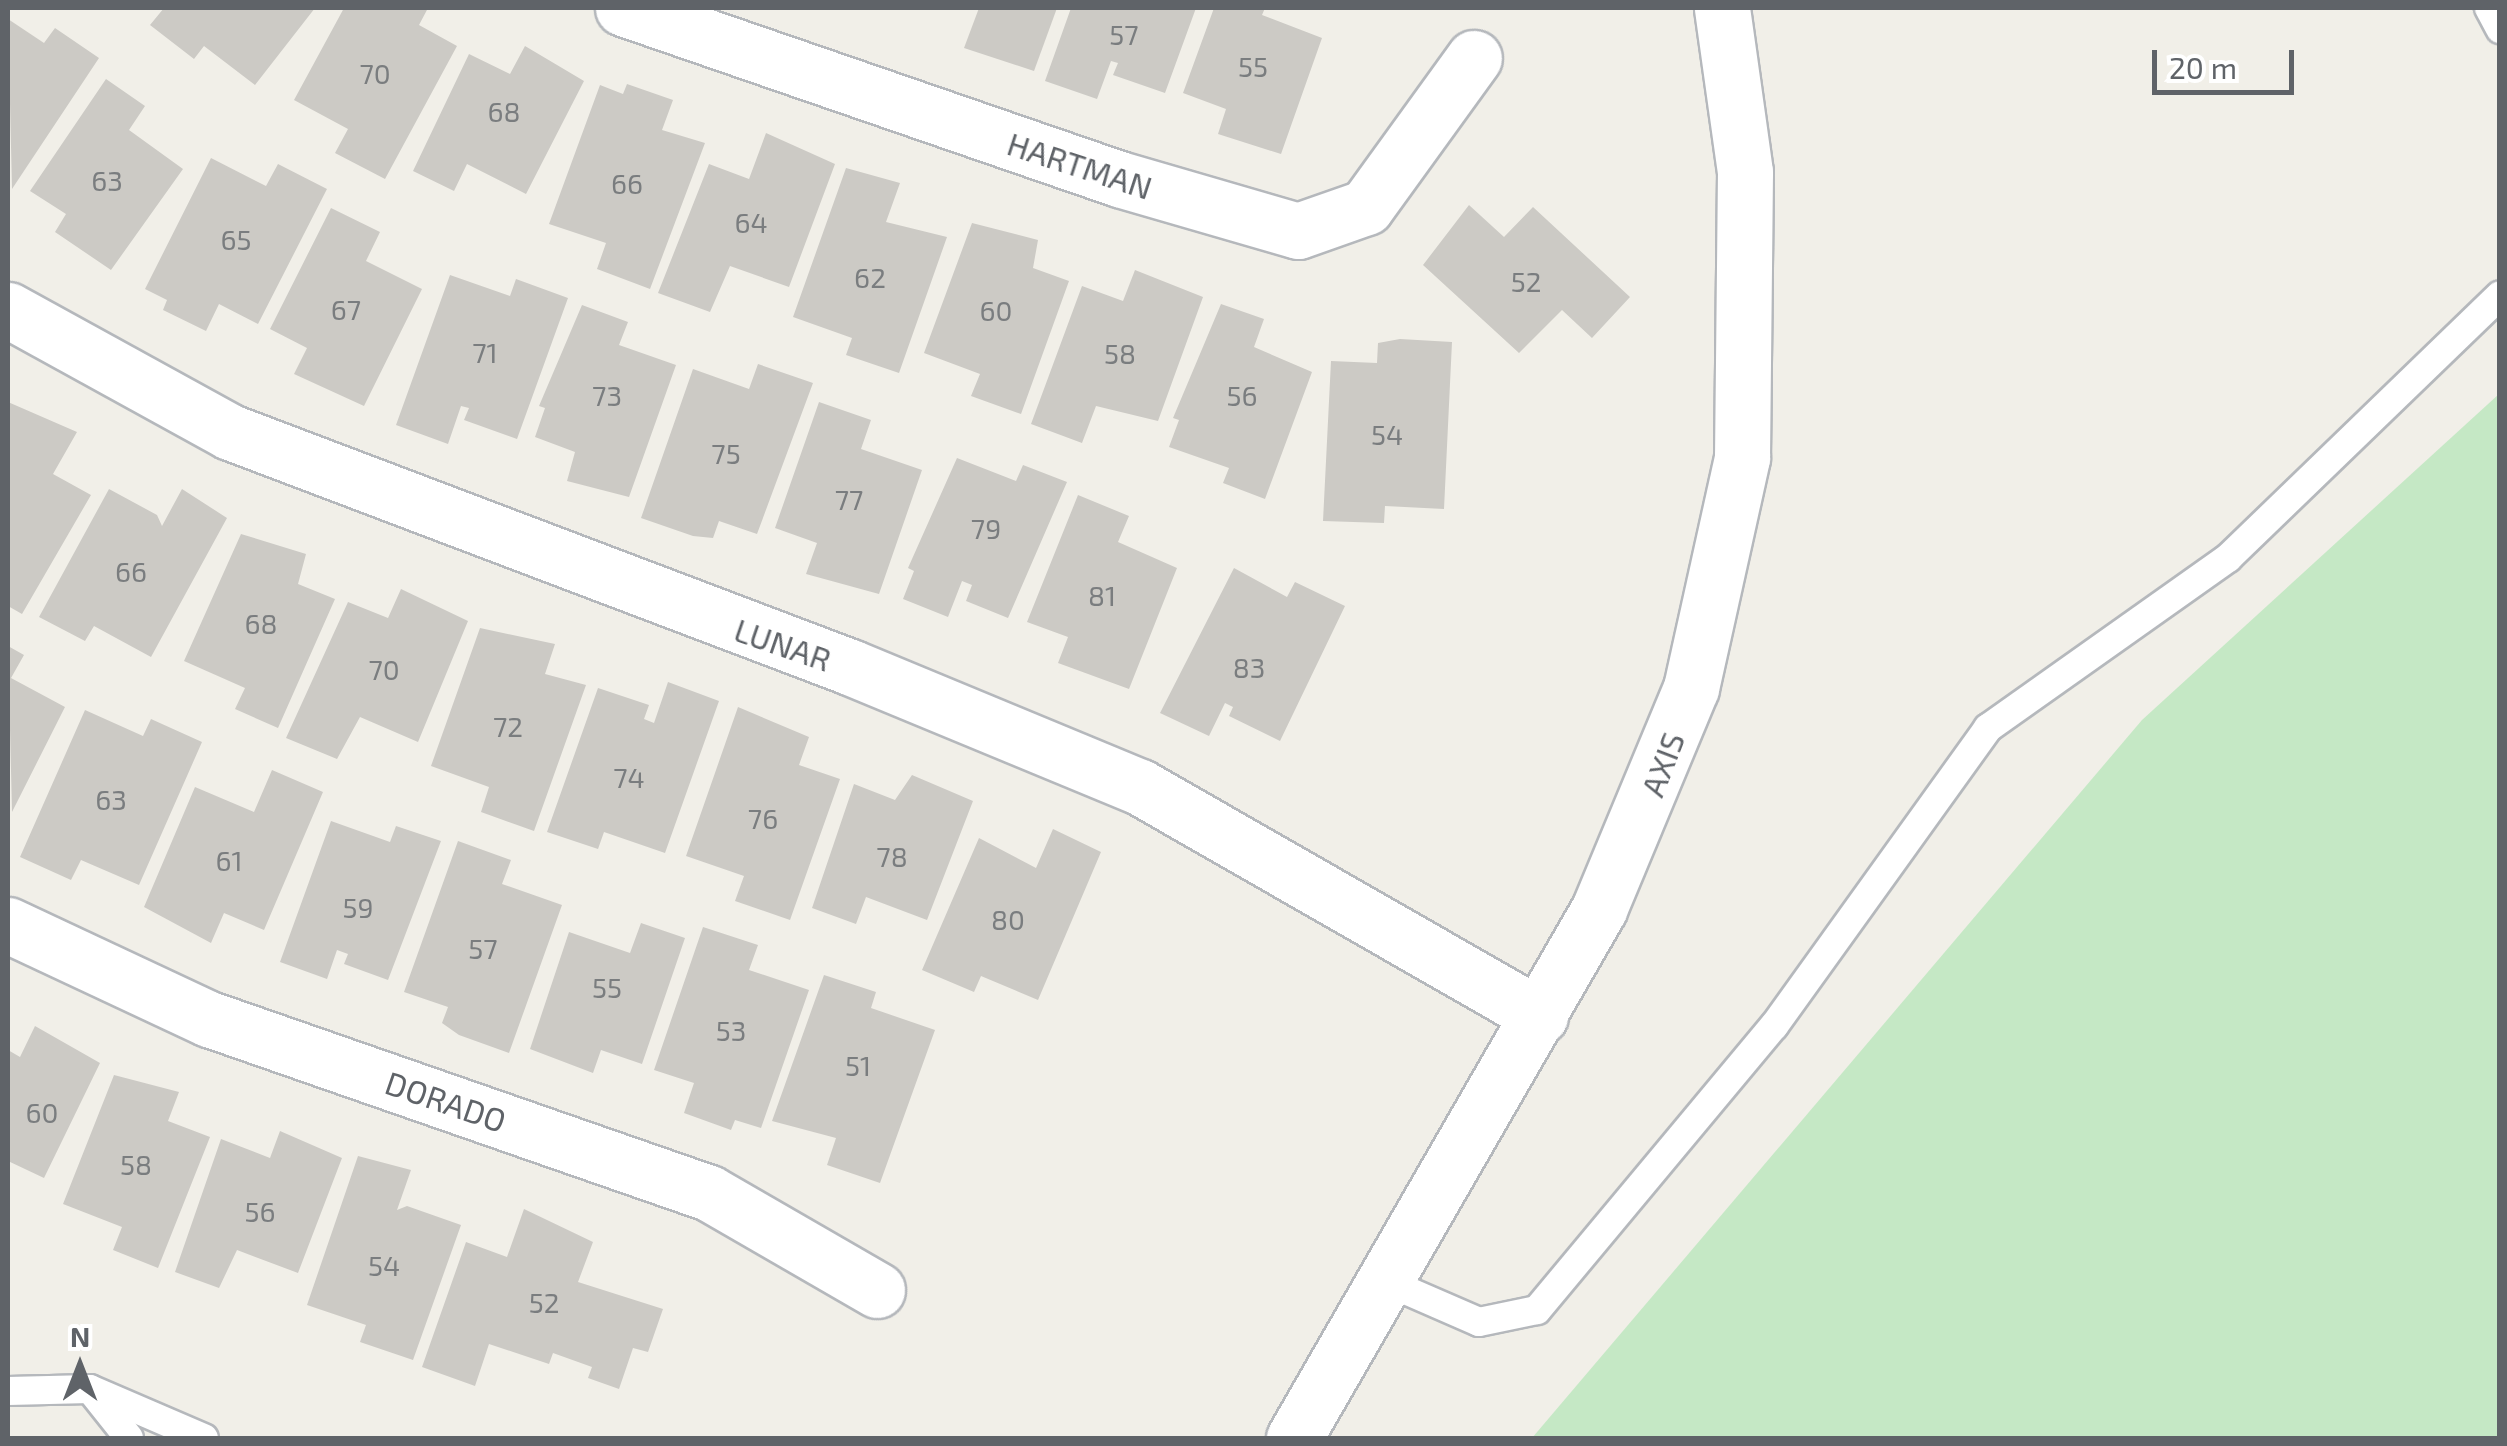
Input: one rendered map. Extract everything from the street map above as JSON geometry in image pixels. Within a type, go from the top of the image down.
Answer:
[{"type":"street","name":"HARTMAN","points":[[623,8],[1119,179],[1298,231],[1366,207],[1474,58]]},
{"type":"street","name":"AXIS","points":[[1294,1438],[1600,908],[1691,688],[1742,458],[1745,172],[1722,8]]},
{"type":"street","name":"LUNAR","points":[[8,310],[230,432],[850,666],[1140,787],[1540,1016]]},
{"type":"street","name":"DORADO","points":[[8,925],[209,1018],[709,1192],[877,1290]]},
{"type":"lane","points":[[2488,8],[2500,29]]},
{"type":"lane","points":[[1386,1282],[1479,1322],[1537,1310],[1774,1026],[1988,728],[2228,558],[2500,295]]},
{"type":"lane","points":[[8,1391],[90,1389],[204,1438]]},
{"type":"lane","points":[[90,1389],[129,1438]]},
{"type":"green space","points":[[2499,394],[2499,1438],[1532,1438],[2142,720]]},
{"type":"building","points":[[164,8],[315,8],[255,85],[204,46],[194,59],[150,25]]},
{"type":"building","points":[[344,8],[428,8],[419,25],[457,46],[385,179],[335,153],[348,129],[294,100]]},
{"type":"building","points":[[979,8],[1057,8],[1034,71],[964,48]]},
{"type":"building","points":[[1071,8],[1196,8],[1165,93],[1113,75],[1118,63],[1111,61],[1097,99],[1045,81]]},
{"type":"building","points":[[1214,8],[1265,8],[1262,15],[1322,38],[1281,154],[1218,134],[1226,109],[1183,93]]},
{"type":"building","points":[[8,19],[44,43],[55,28],[99,58],[12,189]]},
{"type":"building","points":[[525,46],[584,81],[526,194],[467,164],[454,191],[413,171],[469,54],[510,74]]},
{"type":"building","points":[[106,79],[145,106],[129,130],[183,169],[111,270],[55,232],[66,214],[30,191]]},
{"type":"building","points":[[627,84],[673,100],[662,130],[705,143],[650,289],[597,269],[606,243],[549,224],[600,85],[623,94]]},
{"type":"building","points":[[766,133],[835,164],[789,287],[730,266],[710,312],[658,293],[709,164],[749,179]]},
{"type":"building","points":[[211,158],[266,186],[278,164],[327,189],[258,324],[219,304],[206,331],[163,310],[167,300],[145,289]]},
{"type":"building","points":[[846,168],[900,183],[886,222],[947,237],[899,373],[846,355],[852,338],[793,317]]},
{"type":"building","points":[[1469,205],[1504,237],[1533,207],[1630,297],[1592,338],[1562,310],[1519,353],[1423,265]]},
{"type":"building","points":[[331,208],[380,232],[366,261],[422,289],[364,406],[294,374],[307,348],[270,329]]},
{"type":"building","points":[[972,223],[1038,240],[1033,268],[1069,281],[1021,414],[971,396],[980,374],[924,353]]},
{"type":"building","points":[[1135,270],[1203,297],[1158,421],[1096,406],[1082,443],[1031,424],[1082,286],[1123,301]]},
{"type":"building","points":[[450,275],[510,296],[516,279],[568,298],[517,439],[464,420],[469,408],[461,406],[448,444],[396,425]]},
{"type":"building","points":[[1221,304],[1264,319],[1254,347],[1312,372],[1265,499],[1223,483],[1229,468],[1169,447],[1179,420],[1173,418]]},
{"type":"building","points":[[582,305],[628,322],[619,345],[676,365],[629,497],[567,481],[575,452],[535,437],[545,408],[539,406]]},
{"type":"building","points":[[1400,339],[1452,342],[1444,509],[1385,506],[1384,523],[1323,521],[1331,361],[1377,363],[1378,343]]},
{"type":"building","points":[[758,364],[813,383],[757,534],[719,521],[713,538],[693,536],[641,518],[693,369],[749,389]]},
{"type":"building","points":[[8,402],[77,432],[53,474],[91,495],[22,614],[8,606]]},
{"type":"building","points":[[819,402],[871,420],[861,449],[922,470],[879,594],[806,574],[817,543],[775,528]]},
{"type":"building","points":[[957,458],[1016,481],[1023,465],[1067,482],[1008,618],[966,601],[972,585],[962,581],[948,617],[903,599],[914,571],[908,568]]},
{"type":"building","points":[[109,489],[157,515],[162,526],[182,489],[227,518],[151,657],[94,626],[85,641],[39,617]]},
{"type":"building","points":[[1078,495],[1129,516],[1118,542],[1177,568],[1129,689],[1058,663],[1068,637],[1027,622]]},
{"type":"building","points":[[241,534],[306,554],[298,584],[335,599],[278,728],[235,709],[245,688],[184,661]]},
{"type":"building","points":[[1234,568],[1287,597],[1295,582],[1345,606],[1280,741],[1229,716],[1233,707],[1225,703],[1209,736],[1160,713]]},
{"type":"building","points":[[401,589],[468,621],[418,742],[360,717],[337,759],[286,738],[348,602],[388,618]]},
{"type":"building","points":[[480,628],[555,644],[545,674],[586,685],[534,831],[481,812],[489,787],[431,766]]},
{"type":"building","points":[[8,646],[24,655],[11,678],[65,707],[12,812]]},
{"type":"building","points":[[668,682],[719,701],[665,853],[604,832],[598,849],[547,832],[598,688],[649,705],[644,719],[654,723]]},
{"type":"building","points":[[738,707],[809,737],[799,765],[840,779],[790,920],[735,901],[744,876],[686,856]]},
{"type":"building","points":[[85,710],[143,736],[151,719],[202,742],[139,885],[81,860],[71,880],[20,857]]},
{"type":"building","points":[[272,770],[323,792],[264,930],[224,913],[211,943],[144,907],[195,787],[254,812]]},
{"type":"building","points":[[912,775],[973,801],[927,920],[866,897],[856,924],[812,908],[854,784],[895,800]]},
{"type":"building","points":[[331,821],[390,842],[396,826],[441,841],[388,980],[344,964],[348,954],[337,950],[327,979],[280,962]]},
{"type":"building","points":[[1053,829],[1101,852],[1038,1000],[981,976],[974,992],[922,970],[979,838],[1036,868]]},
{"type":"building","points":[[458,841],[511,860],[502,884],[562,905],[509,1053],[459,1035],[442,1023],[448,1007],[404,992]]},
{"type":"building","points":[[641,923],[685,938],[642,1064],[601,1050],[593,1073],[530,1049],[569,932],[630,953]]},
{"type":"building","points":[[703,927],[758,945],[749,970],[809,990],[761,1128],[735,1120],[731,1130],[684,1113],[694,1083],[654,1070]]},
{"type":"building","points":[[824,975],[876,992],[871,1008],[935,1030],[880,1183],[827,1165],[836,1138],[772,1121]]},
{"type":"building","points":[[35,1026],[100,1063],[44,1178],[8,1161],[8,1050],[20,1057]]},
{"type":"building","points":[[114,1075],[179,1092],[168,1121],[210,1137],[158,1268],[113,1250],[122,1227],[63,1204]]},
{"type":"building","points":[[280,1131],[342,1158],[298,1273],[237,1250],[219,1288],[175,1272],[221,1139],[270,1158]]},
{"type":"building","points":[[358,1156],[411,1170],[397,1210],[407,1206],[461,1225],[413,1360],[360,1342],[366,1325],[307,1305]]},
{"type":"building","points":[[524,1209],[593,1242],[578,1282],[663,1309],[648,1352],[633,1348],[619,1389],[588,1378],[592,1367],[553,1353],[549,1364],[489,1344],[475,1386],[422,1367],[466,1242],[507,1257]]}]
